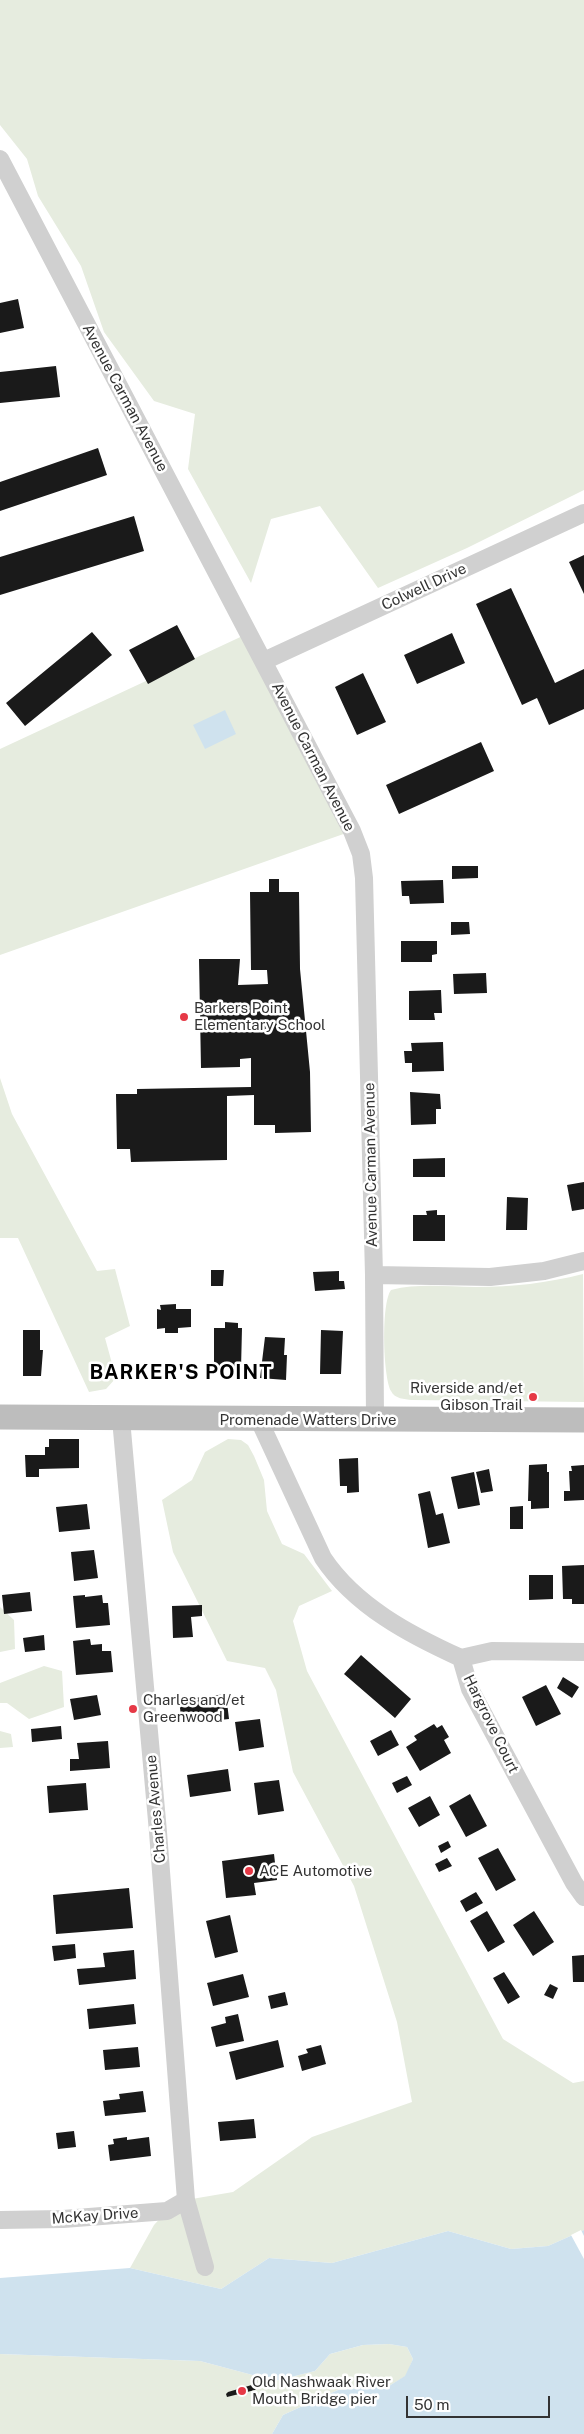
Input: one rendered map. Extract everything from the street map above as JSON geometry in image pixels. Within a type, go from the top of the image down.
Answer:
[{"type":"main road","name":"Promenade Watters Drive","points":[[0,1417],[259,1420],[584,1420]]},
{"type":"street","name":"Avenue Carman Avenue","points":[[0,159],[264,661],[352,831],[361,854],[364,878],[374,1275],[375,1420]]},
{"type":"street","name":"Colwell Drive","points":[[264,661],[584,513]]},
{"type":"street","points":[[374,1275],[490,1277],[544,1271],[584,1261]]},
{"type":"street","name":"Charles Avenue","points":[[121,1419],[158,1832],[186,2200],[205,2266]]},
{"type":"street","points":[[259,1420],[323,1558],[335,1576],[352,1592],[413,1636],[460,1658]]},
{"type":"street","name":"Hargrove Court","points":[[584,1652],[492,1651],[460,1658],[470,1689],[574,1884],[584,1897]]},
{"type":"street","name":"McKay Drive","points":[[0,2220],[63,2219],[166,2211],[186,2200]]},
{"type":"shaded area","points":[[0,0],[584,0],[584,490],[467,548],[378,588],[320,506],[271,519],[251,583],[188,469],[195,414],[154,401],[104,332],[81,266],[38,196],[27,159],[0,125]]},
{"type":"shaded area","points":[[249,633],[352,831],[0,955],[0,749]]},
{"type":"shaded area","points":[[0,1078],[12,1114],[97,1271],[115,1269],[130,1326],[105,1338],[116,1378],[106,1389],[89,1392],[18,1238],[0,1238]]},
{"type":"shaded area","points":[[583,1274],[584,1402],[412,1400],[397,1397],[391,1391],[386,1371],[384,1324],[388,1297],[391,1290],[423,1286],[476,1287],[517,1285]]},
{"type":"shaded area","points":[[228,1439],[241,1440],[248,1445],[254,1456],[264,1480],[267,1511],[282,1544],[304,1554],[332,1591],[299,1606],[293,1621],[307,1671],[503,2039],[573,2083],[584,2081],[584,2230],[548,2246],[511,2249],[448,2231],[332,2263],[269,2258],[221,2289],[130,2268],[154,2225],[167,2211],[186,2200],[233,2192],[312,2137],[412,2102],[397,2022],[354,1886],[293,1772],[276,1690],[265,1668],[227,1661],[173,1552],[162,1500],[192,1480],[205,1452]]},
{"type":"shaded area","points":[[0,1607],[14,1620],[15,1649],[0,1652]]},
{"type":"shaded area","points":[[44,1666],[62,1671],[64,1707],[29,1719],[7,1703],[0,1703],[0,1683]]},
{"type":"shaded area","points":[[0,1731],[11,1734],[13,1747],[0,1748]]},
{"type":"shaded area","points":[[389,2344],[407,2347],[413,2359],[406,2376],[389,2386],[338,2390],[283,2415],[272,2434],[0,2434],[0,2354],[200,2361],[275,2381],[315,2371],[330,2354],[363,2345]]},
{"type":"water","points":[[225,710],[236,734],[205,749],[193,725]]},
{"type":"water","points":[[584,2230],[584,2434],[272,2434],[283,2415],[338,2390],[389,2386],[405,2376],[413,2359],[407,2347],[389,2344],[363,2345],[330,2354],[315,2371],[275,2381],[200,2361],[0,2354],[0,2278],[130,2268],[221,2289],[269,2258],[332,2263],[448,2231],[511,2249],[548,2246]]},
{"type":"pier","points":[[581,2230],[584,2236],[584,2259],[571,2235]]},
{"type":"building","points":[[18,299],[24,328],[0,333],[0,303]]},
{"type":"building","points":[[56,366],[60,397],[0,403],[0,372]]},
{"type":"building","points":[[98,448],[107,475],[0,511],[0,482]]},
{"type":"building","points":[[134,516],[144,551],[0,595],[0,557]]},
{"type":"building","points":[[584,555],[584,594],[569,562]]},
{"type":"building","points":[[511,588],[555,683],[584,669],[584,709],[549,725],[537,698],[522,705],[476,604]]},
{"type":"building","points":[[177,625],[195,659],[148,684],[129,650]]},
{"type":"building","points":[[92,632],[112,655],[25,726],[6,703]]},
{"type":"building","points":[[452,633],[465,663],[417,684],[404,655]]},
{"type":"building","points":[[363,673],[386,722],[357,735],[335,687]]},
{"type":"building","points":[[481,742],[494,771],[399,814],[386,785]]},
{"type":"building","points":[[452,866],[478,866],[478,878],[452,879]]},
{"type":"building","name":"Barkers Point Elementary School","points":[[269,879],[279,879],[279,892],[299,892],[300,969],[310,1072],[311,1132],[275,1133],[275,1125],[254,1125],[254,1095],[227,1096],[227,1160],[131,1162],[130,1149],[117,1149],[116,1094],[137,1094],[137,1089],[251,1087],[251,1058],[240,1059],[240,1067],[201,1068],[199,959],[240,959],[238,985],[268,984],[267,970],[251,970],[250,892],[269,892]]},
{"type":"building","points":[[443,880],[444,903],[410,904],[409,896],[402,896],[401,881]]},
{"type":"building","points":[[451,922],[469,922],[470,934],[451,935]]},
{"type":"building","points":[[401,941],[437,941],[437,954],[432,955],[432,962],[401,962]]},
{"type":"building","points":[[486,973],[487,993],[454,994],[453,974]]},
{"type":"building","points":[[441,990],[442,1013],[434,1013],[435,1020],[409,1020],[409,991]]},
{"type":"building","points":[[443,1042],[444,1071],[412,1072],[412,1063],[405,1063],[404,1051],[412,1051],[411,1043]]},
{"type":"building","points":[[410,1092],[440,1094],[441,1109],[436,1109],[436,1124],[411,1125]]},
{"type":"building","points":[[445,1158],[445,1177],[413,1177],[413,1159]]},
{"type":"building","points":[[584,1182],[584,1209],[572,1211],[567,1185]]},
{"type":"building","points":[[507,1197],[528,1198],[527,1230],[506,1230]]},
{"type":"building","points":[[437,1210],[437,1215],[445,1215],[445,1241],[413,1241],[413,1215],[427,1215],[426,1211]]},
{"type":"building","points":[[211,1270],[224,1270],[223,1286],[211,1286]]},
{"type":"building","points":[[339,1271],[339,1281],[344,1281],[345,1289],[315,1291],[313,1272]]},
{"type":"building","points":[[176,1304],[176,1309],[191,1309],[191,1327],[178,1328],[178,1333],[165,1333],[165,1328],[157,1329],[157,1309],[161,1310],[160,1305]]},
{"type":"building","points":[[225,1322],[238,1323],[238,1328],[242,1328],[241,1369],[214,1369],[214,1328],[225,1328]]},
{"type":"building","points":[[23,1330],[40,1330],[40,1350],[43,1350],[41,1376],[23,1376]]},
{"type":"building","points":[[321,1330],[343,1331],[341,1374],[320,1374]]},
{"type":"building","points":[[265,1337],[285,1338],[284,1355],[287,1355],[286,1380],[260,1378]]},
{"type":"building","points":[[530,1395],[537,1395],[537,1399],[530,1398]]},
{"type":"building","points":[[49,1439],[79,1439],[79,1468],[39,1469],[39,1477],[26,1477],[25,1455],[45,1455],[45,1447],[49,1447]]},
{"type":"building","points":[[358,1458],[359,1492],[347,1493],[347,1486],[340,1486],[339,1459]]},
{"type":"building","points":[[547,1464],[547,1472],[549,1472],[549,1508],[531,1509],[531,1501],[528,1501],[529,1465]]},
{"type":"building","points":[[584,1465],[584,1500],[564,1501],[564,1491],[570,1491],[569,1471],[572,1471],[571,1466]]},
{"type":"building","points":[[489,1469],[493,1491],[481,1493],[476,1472]]},
{"type":"building","points":[[474,1472],[480,1505],[458,1509],[451,1477]]},
{"type":"building","points":[[430,1491],[436,1515],[443,1513],[450,1543],[428,1548],[418,1494]]},
{"type":"building","points":[[87,1504],[90,1529],[59,1532],[56,1507]]},
{"type":"building","points":[[523,1506],[523,1529],[510,1529],[510,1507]]},
{"type":"building","points":[[94,1550],[98,1578],[74,1581],[71,1552]]},
{"type":"building","points":[[584,1565],[584,1604],[572,1604],[572,1599],[563,1599],[562,1566]]},
{"type":"building","points":[[529,1575],[553,1575],[553,1599],[529,1600]]},
{"type":"building","points":[[30,1592],[32,1611],[4,1614],[2,1595]]},
{"type":"building","points":[[85,1595],[85,1597],[102,1595],[103,1603],[108,1603],[110,1625],[76,1628],[73,1596]]},
{"type":"building","points":[[202,1605],[202,1616],[191,1617],[193,1637],[173,1638],[172,1606]]},
{"type":"building","points":[[44,1635],[45,1650],[25,1652],[23,1638]]},
{"type":"building","points":[[90,1639],[91,1645],[102,1644],[102,1651],[111,1651],[113,1672],[76,1675],[73,1641]]},
{"type":"building","points":[[361,1655],[411,1699],[395,1718],[344,1674]]},
{"type":"building","points":[[563,1677],[579,1687],[572,1698],[557,1688]]},
{"type":"building","points":[[546,1685],[561,1714],[536,1726],[522,1697]]},
{"type":"building","points":[[226,1694],[229,1719],[182,1724],[179,1700]]},
{"type":"building","points":[[97,1695],[101,1715],[74,1720],[70,1699]]},
{"type":"building","points":[[260,1719],[264,1747],[239,1751],[235,1722]]},
{"type":"building","points":[[434,1724],[437,1728],[442,1725],[449,1737],[444,1740],[451,1753],[420,1771],[406,1747],[417,1740],[414,1736]]},
{"type":"building","points":[[61,1726],[62,1739],[32,1742],[31,1729]]},
{"type":"building","points":[[391,1730],[399,1745],[378,1756],[370,1741]]},
{"type":"building","points":[[108,1741],[110,1768],[70,1771],[70,1759],[79,1759],[77,1743]]},
{"type":"building","points":[[228,1769],[231,1791],[190,1797],[187,1775]]},
{"type":"building","points":[[407,1776],[412,1785],[397,1793],[392,1783]]},
{"type":"building","points":[[279,1780],[284,1811],[258,1815],[254,1783]]},
{"type":"building","points":[[86,1783],[88,1810],[49,1813],[47,1786]]},
{"type":"building","points":[[470,1794],[487,1826],[466,1837],[449,1806]]},
{"type":"building","points":[[430,1796],[440,1815],[419,1827],[408,1808]]},
{"type":"building","points":[[448,1841],[451,1847],[441,1853],[438,1846]]},
{"type":"building","points":[[498,1848],[516,1880],[496,1891],[478,1858]]},
{"type":"building","name":"ACE Automotive","points":[[274,1854],[277,1880],[254,1883],[256,1895],[226,1898],[222,1861]]},
{"type":"building","points":[[447,1858],[452,1866],[439,1872],[435,1864]]},
{"type":"building","points":[[129,1888],[133,1928],[56,1934],[53,1895]]},
{"type":"building","points":[[476,1892],[483,1903],[466,1912],[460,1901]]},
{"type":"building","points":[[487,1911],[505,1942],[488,1952],[470,1921]]},
{"type":"building","points":[[534,1911],[554,1942],[533,1956],[513,1925]]},
{"type":"building","points":[[230,1915],[238,1952],[215,1958],[206,1921]]},
{"type":"building","points":[[75,1944],[76,1958],[54,1961],[52,1946]]},
{"type":"building","points":[[134,1950],[136,1979],[79,1985],[77,1969],[105,1967],[103,1953]]},
{"type":"building","points":[[584,1955],[584,1982],[573,1982],[572,1956]]},
{"type":"building","points":[[504,1972],[520,1997],[508,2004],[493,1978]]},
{"type":"building","points":[[243,1974],[249,1997],[213,2006],[207,1983]]},
{"type":"building","points":[[550,1984],[558,1988],[553,1999],[544,1995]]},
{"type":"building","points":[[285,1992],[288,2005],[271,2009],[268,1996]]},
{"type":"building","points":[[134,2004],[136,2024],[89,2029],[87,2009]]},
{"type":"building","points":[[238,2014],[244,2041],[216,2047],[211,2027],[226,2023],[225,2017]]},
{"type":"building","points":[[278,2040],[284,2067],[236,2080],[229,2052]]},
{"type":"building","points":[[321,2045],[326,2064],[302,2071],[298,2056],[308,2053],[306,2049]]},
{"type":"building","points":[[138,2047],[140,2067],[105,2070],[103,2050]]},
{"type":"building","points":[[143,2091],[146,2112],[105,2116],[103,2101],[120,2099],[119,2094]]},
{"type":"building","points":[[254,2119],[256,2138],[220,2141],[218,2122]]},
{"type":"building","points":[[74,2131],[76,2147],[58,2149],[56,2133]]},
{"type":"building","points":[[127,2137],[127,2140],[149,2137],[151,2156],[110,2161],[108,2145],[114,2144],[113,2139]]},
{"type":"building","name":"Old Nashwaak River Mouth Bridge pier","points":[[255,2384],[257,2388],[255,2390],[227,2397],[226,2394],[228,2392]]},
{"type":"place","name":"Barkers Point Elementary School","points":[[184,1017]]},
{"type":"place","name":"Riverside and/et Gibson Trail","points":[[533,1397]]},
{"type":"place","name":"Charles and/et Greenwood","points":[[133,1709]]},
{"type":"place","name":"ACE Automotive","points":[[249,1871]]},
{"type":"place","name":"Old Nashwaak River Mouth Bridge pier","points":[[242,2391]]},
{"type":"district","name":"BARKER'S POINT","points":[[181,1373]]}]
